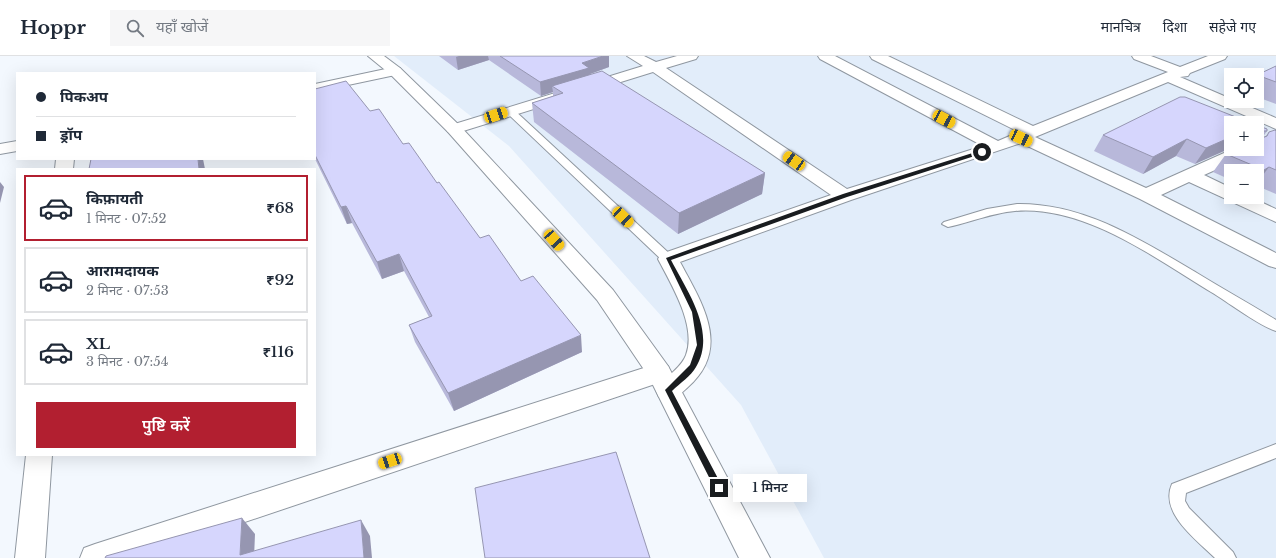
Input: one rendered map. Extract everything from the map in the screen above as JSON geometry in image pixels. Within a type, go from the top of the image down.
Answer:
[{"type":"street","points":[[375,56],[395,71],[454,129],[604,295],[632,332],[664,382],[755,558]]},
{"type":"street","points":[[634,56],[655,67],[845,196]]},
{"type":"street","points":[[454,129],[691,56]]},
{"type":"street","points":[[825,56],[997,147]]},
{"type":"street","points":[[877,56],[1027,135],[1276,261]]},
{"type":"street","points":[[1140,56],[1176,75],[1268,136]]},
{"type":"street","points":[[95,558],[664,382],[693,366],[700,345],[695,312],[668,260],[845,196],[997,147],[1220,56]]},
{"type":"street","points":[[316,88],[395,71]]},
{"type":"street","points":[[0,149],[16,146]]},
{"type":"street","points":[[1146,196],[1232,156]]},
{"type":"street","points":[[1191,176],[1224,192]]},
{"type":"street","points":[[1251,204],[1276,216]]},
{"type":"street","points":[[30,558],[39,456]]},
{"type":"lane","points":[[510,111],[668,260]]},
{"type":"lane","points":[[948,224],[1009,208],[1028,207],[1069,214],[1101,226],[1143,245],[1276,326]]},
{"type":"lane","points":[[1227,558],[1183,513],[1177,502],[1178,489],[1276,451]]},
{"type":"shaded area","points":[[394,56],[1276,56],[1276,558],[824,558],[741,405],[509,146]]},
{"type":"building","points":[[500,56],[603,56],[582,63],[589,68],[540,82]]},
{"type":"building","points":[[1276,66],[1276,82],[1264,78],[1264,72]]},
{"type":"building","points":[[602,71],[765,173],[679,213],[532,103],[563,93],[552,86]]},
{"type":"building","points":[[346,81],[370,111],[379,109],[403,144],[409,143],[437,183],[439,182],[480,238],[489,235],[521,281],[533,276],[581,335],[448,393],[409,325],[432,316],[399,254],[377,262],[346,206],[341,207],[316,157],[316,89]]},
{"type":"building","points":[[1180,97],[1185,97],[1233,116],[1224,116],[1224,140],[1206,148],[1187,139],[1153,157],[1103,135]]},
{"type":"building","points":[[1276,131],[1276,170],[1269,167],[1264,170],[1264,164],[1250,164],[1231,156],[1264,156],[1264,137],[1267,136],[1269,132]]},
{"type":"building","points":[[91,160],[198,160],[199,168],[89,168]]},
{"type":"building","points":[[616,452],[650,558],[485,558],[475,488]]},
{"type":"building","points":[[242,518],[240,555],[361,520],[364,558],[105,558],[106,556]]},
{"type":"route","points":[[719,488],[668,390],[693,366],[700,345],[695,312],[668,260],[845,196],[982,152]]}]
